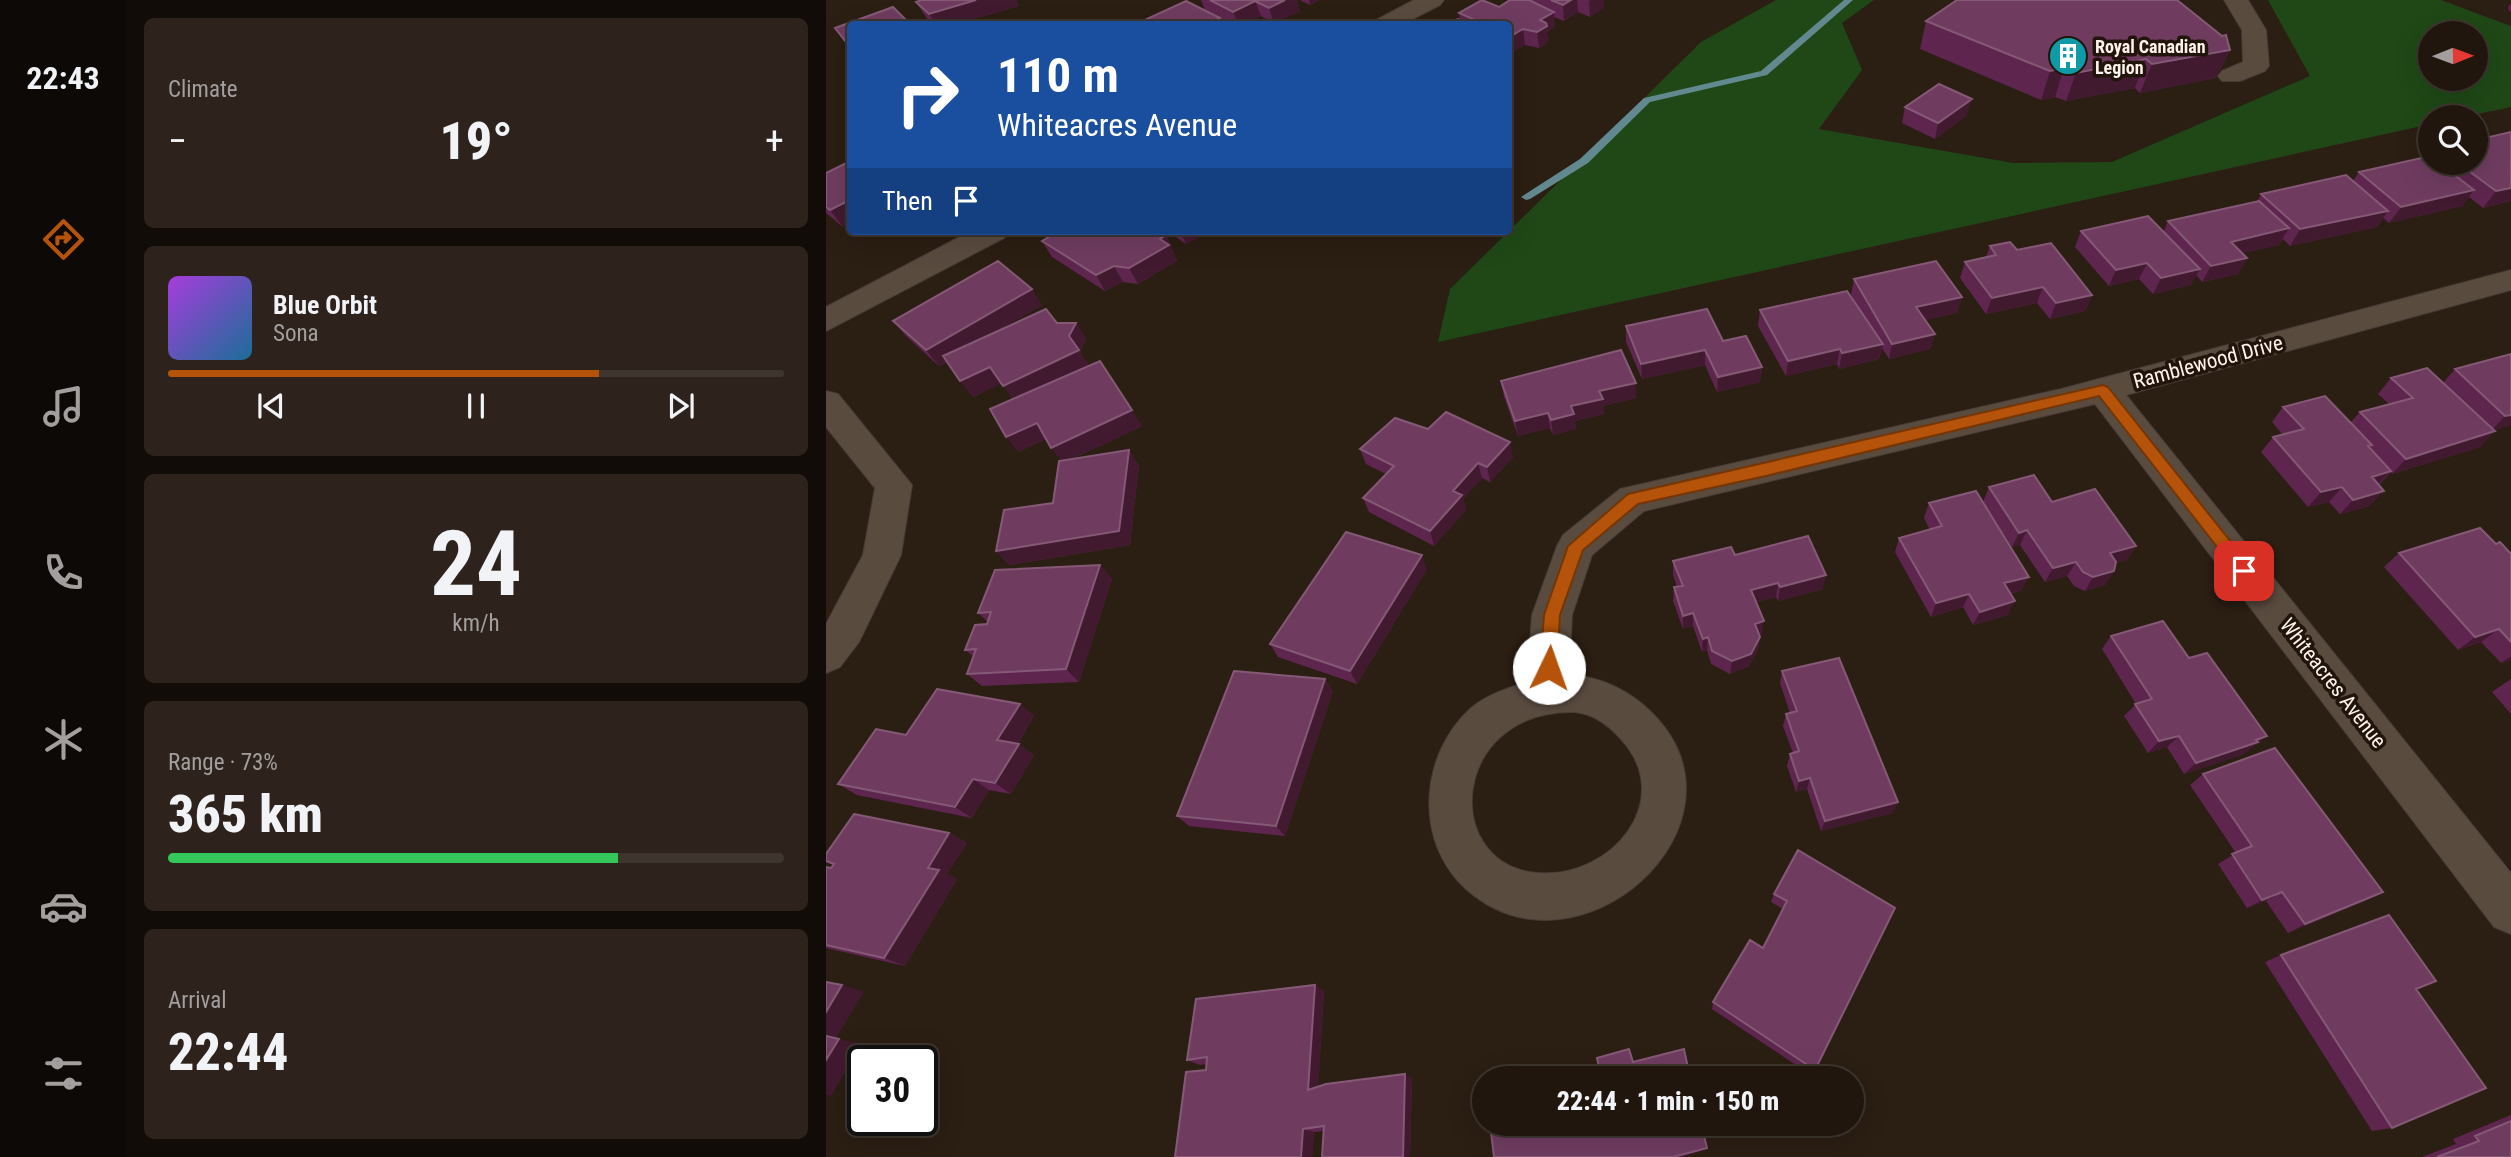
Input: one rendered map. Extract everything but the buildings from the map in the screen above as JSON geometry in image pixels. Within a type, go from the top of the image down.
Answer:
[{"type":"street","points":[[1392,21],[1432,0]]},
{"type":"street","points":[[2231,76],[2256,66],[2254,30],[2236,0]]},
{"type":"street","points":[[826,320],[986,235]]},
{"type":"street","name":"Ramblewood Drive","points":[[1548,694],[1552,615],[1576,546],[1633,499],[1766,471],[2103,390],[2511,280]]},
{"type":"street","name":"Whiteacres Avenue","points":[[2103,390],[2511,910]]},
{"type":"street","points":[[826,403],[894,485],[882,555],[845,630],[826,655]]},
{"type":"street","points":[[1548,694],[1580,694],[1611,704],[1637,723],[1656,749],[1664,780],[1662,813],[1647,846],[1623,873],[1590,891],[1554,898],[1518,894],[1484,877],[1461,850],[1450,818],[1451,783],[1463,750],[1485,723],[1504,710],[1514,704],[1548,694]]},
{"type":"green space","points":[[1776,0],[1874,0],[1842,23],[1862,70],[1819,129],[2013,163],[2112,162],[2310,76],[2268,0],[2441,0],[2511,26],[2511,107],[2488,112],[2488,105],[2418,105],[2418,127],[1438,342],[1450,289],[1505,235],[1512,235],[1512,228],[1701,42]]},
{"type":"waterway","points":[[1526,197],[1584,161],[1647,100],[1764,73],[1849,0]]},
{"type":"place","name":"Royal Canadian Legion","points":[[2068,56]]},
{"type":"route","points":[[1549,668],[1552,615],[1576,546],[1633,499],[1766,471],[2103,390],[2244,571]]}]
